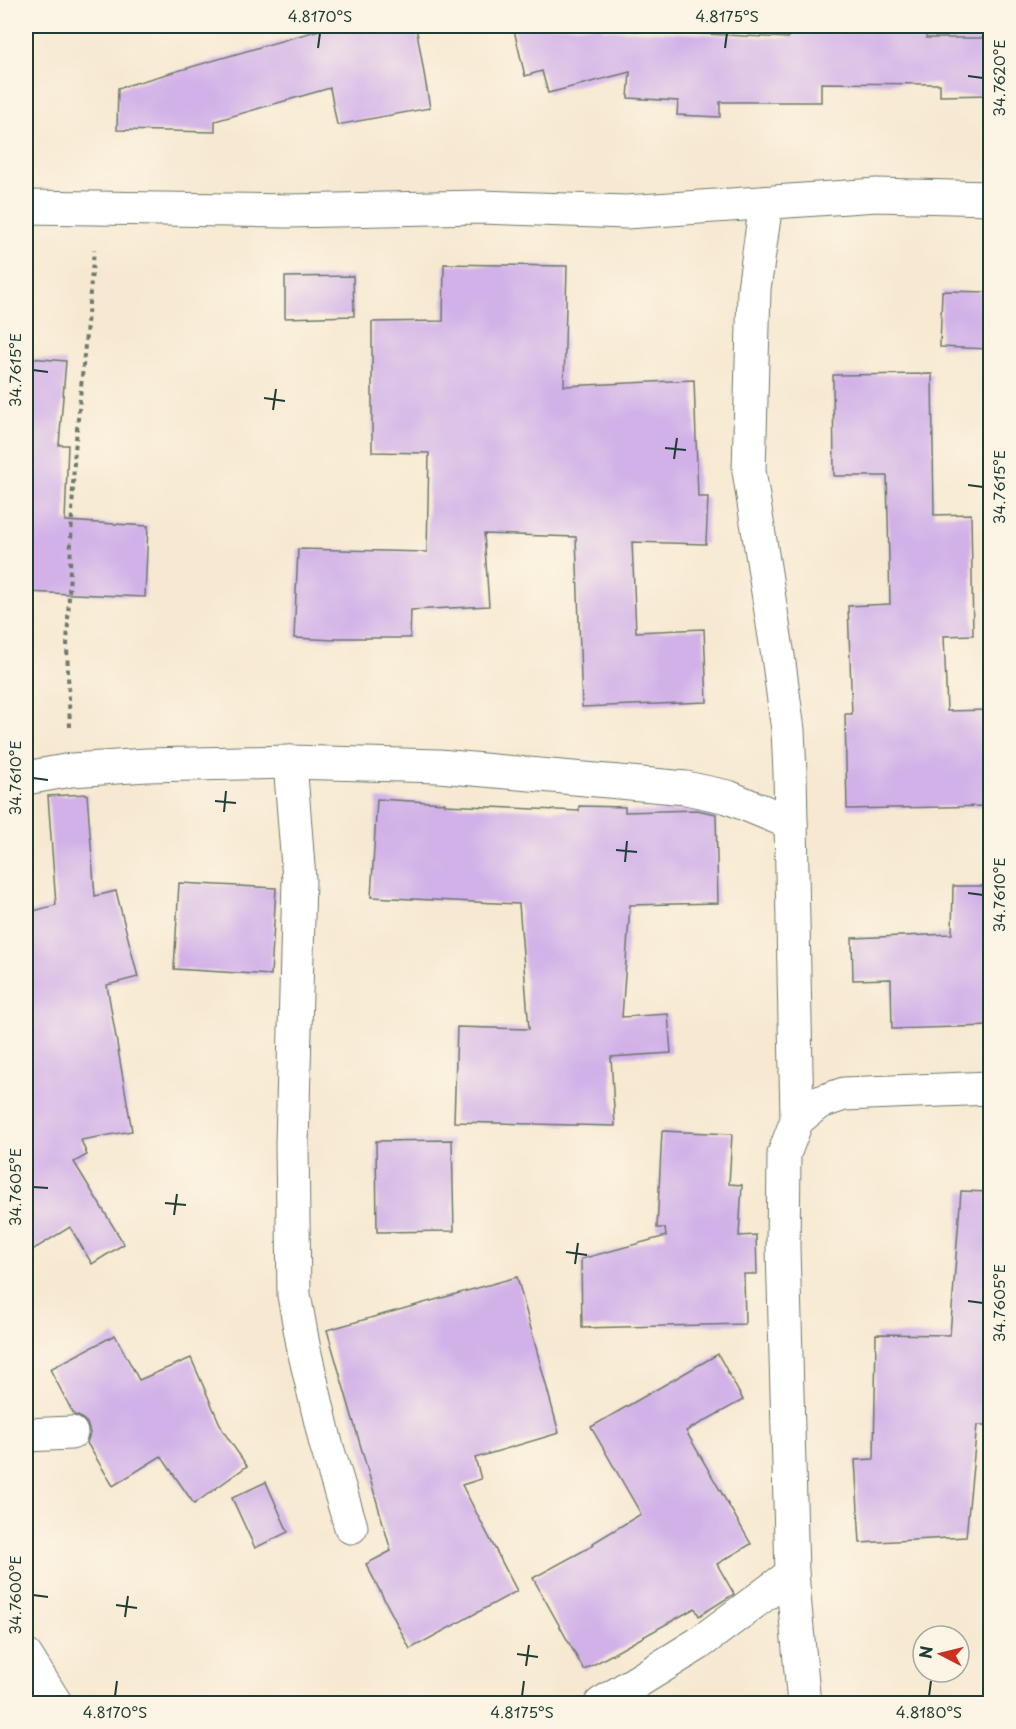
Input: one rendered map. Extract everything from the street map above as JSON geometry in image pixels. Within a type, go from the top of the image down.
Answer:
[{"type":"street","points":[[26,207],[288,211],[481,207],[626,212],[877,195],[990,198]]},
{"type":"street","points":[[766,203],[754,289],[748,471],[788,730],[797,1120],[784,1154],[783,1248],[792,1574],[804,1704]]},
{"type":"street","points":[[26,778],[71,770],[147,765],[290,762],[439,766],[686,788],[728,797],[791,823]]},
{"type":"street","points":[[290,762],[299,879],[292,1144],[294,1295],[326,1444],[351,1527]]},
{"type":"street","points":[[797,1120],[818,1103],[844,1094],[990,1088]]},
{"type":"street","points":[[26,1435],[71,1433]]},
{"type":"street","points":[[601,1704],[698,1644],[792,1574]]},
{"type":"street","points":[[26,1656],[56,1704]]},
{"type":"path","points":[[71,770],[68,647],[74,461],[98,209]]},
{"type":"building","points":[[333,26],[416,26],[430,108],[337,125],[330,88],[215,121],[215,132],[117,130],[118,88]]},
{"type":"building","points":[[513,26],[602,26],[603,29],[788,38],[788,26],[926,26],[926,38],[990,38],[990,95],[940,96],[940,84],[821,83],[821,102],[720,102],[720,117],[677,115],[678,101],[628,98],[630,72],[548,93],[542,71],[525,76]]},
{"type":"building","points":[[444,264],[567,266],[564,386],[694,380],[698,497],[708,497],[706,544],[632,542],[636,632],[704,629],[707,702],[582,707],[576,537],[484,534],[489,606],[411,610],[410,638],[335,638],[335,640],[294,638],[298,549],[427,552],[429,453],[372,452],[372,322],[443,321]]},
{"type":"building","points":[[353,276],[354,316],[285,318],[285,277]]},
{"type":"building","points":[[942,291],[990,292],[990,349],[940,347]]},
{"type":"building","points":[[29,358],[66,361],[59,445],[68,445],[65,521],[148,526],[145,597],[26,592],[26,394]]},
{"type":"building","points":[[932,374],[934,515],[971,514],[973,635],[944,636],[947,711],[990,710],[990,806],[847,809],[845,714],[852,714],[848,606],[890,604],[887,476],[834,476],[833,375]]},
{"type":"building","points":[[87,794],[95,896],[116,891],[138,977],[107,985],[132,1131],[81,1140],[87,1155],[74,1162],[124,1244],[92,1264],[70,1227],[26,1254],[26,913],[56,905],[48,796]]},
{"type":"building","points":[[377,799],[445,803],[445,805],[579,811],[579,806],[625,807],[625,812],[697,810],[716,814],[718,903],[630,905],[622,1017],[668,1014],[671,1053],[611,1057],[615,1126],[454,1122],[457,1027],[529,1029],[519,904],[371,897]]},
{"type":"building","points":[[179,883],[276,888],[271,975],[174,969]]},
{"type":"building","points":[[953,886],[990,886],[990,1026],[892,1029],[891,979],[853,980],[852,938],[952,934]]},
{"type":"building","points":[[662,1131],[732,1134],[729,1184],[742,1185],[739,1236],[756,1235],[757,1274],[744,1274],[745,1324],[582,1328],[581,1259],[666,1236],[665,1228],[657,1228]]},
{"type":"building","points":[[452,1140],[454,1231],[377,1232],[376,1141]]},
{"type":"building","points":[[961,1191],[990,1192],[990,1425],[977,1425],[966,1537],[860,1543],[855,1460],[874,1459],[876,1334],[950,1335]]},
{"type":"building","points":[[517,1277],[559,1433],[475,1458],[481,1479],[462,1485],[517,1591],[410,1649],[366,1564],[391,1551],[327,1330]]},
{"type":"building","points":[[115,1335],[139,1380],[191,1358],[223,1431],[247,1466],[194,1504],[161,1456],[113,1486],[87,1443],[90,1433],[87,1423],[74,1415],[50,1369]]},
{"type":"building","points":[[718,1354],[743,1400],[686,1431],[751,1544],[717,1564],[734,1594],[699,1616],[695,1608],[584,1670],[533,1578],[594,1545],[593,1543],[641,1514],[591,1427]]},
{"type":"building","points":[[266,1482],[288,1532],[255,1548],[232,1498]]}]
